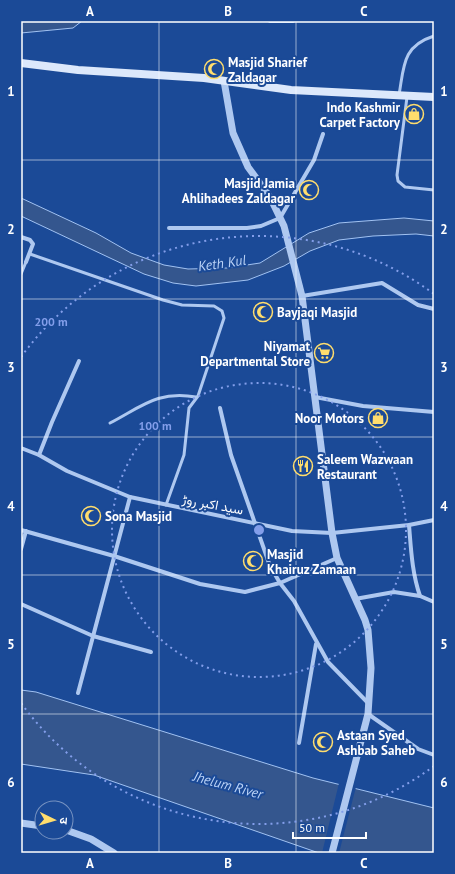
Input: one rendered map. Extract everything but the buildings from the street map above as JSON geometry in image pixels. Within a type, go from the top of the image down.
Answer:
[{"type":"main road","points":[[21,63],[78,70],[224,81],[291,90],[434,97]]},
{"type":"street","points":[[270,21],[293,21]]},
{"type":"street","points":[[224,81],[233,133],[248,167],[270,197],[287,236],[302,296],[332,533],[338,558],[368,630],[371,668],[368,714],[332,853]]},
{"type":"street","points":[[169,228],[247,228],[261,226],[280,218],[314,160],[323,134]]},
{"type":"street","points":[[21,237],[30,240],[33,244],[26,262]]},
{"type":"street","points":[[302,296],[382,283],[418,305],[434,309]]},
{"type":"street","points":[[39,455],[79,361]]},
{"type":"street","points":[[315,398],[363,406],[434,412]]},
{"type":"street","points":[[220,408],[231,455],[270,566],[280,584],[294,601],[316,644],[328,662],[369,704]]},
{"type":"street","name":"سید اکبر روڑ","points":[[21,448],[39,455],[67,471],[130,497],[292,531],[332,533],[409,525],[434,520]]},
{"type":"street","points":[[78,692],[130,497]]},
{"type":"street","points":[[409,525],[414,574],[420,596]]},
{"type":"street","points":[[21,549],[23,531],[114,556],[200,584],[232,591],[255,591],[280,584],[338,558]]},
{"type":"street","points":[[355,599],[394,592],[420,596],[434,602]]},
{"type":"street","points":[[21,604],[93,636],[151,652]]},
{"type":"street","points":[[299,743],[316,644]]},
{"type":"street","points":[[368,714],[418,749],[434,755]]},
{"type":"street","points":[[21,823],[34,825]]},
{"type":"street","points":[[74,833],[91,839],[114,853]]},
{"type":"lane","points":[[399,95],[408,53],[419,42],[434,36]]},
{"type":"lane","points":[[407,95],[397,175],[398,181],[405,187],[434,190]]},
{"type":"lane","points":[[30,254],[163,300],[182,305],[214,306],[222,311],[224,318],[218,332],[213,356],[196,397],[189,408],[184,455],[166,505]]},
{"type":"lane","points":[[21,274],[26,262]]},
{"type":"lane","points":[[110,423],[151,401],[167,395],[181,394],[196,397]]},
{"type":"water","points":[[21,21],[82,21],[73,28],[21,33]]},
{"type":"water","name":"Keth Kul","points":[[21,198],[96,233],[131,253],[164,265],[188,269],[227,268],[260,263],[309,233],[339,223],[404,218],[434,221],[434,236],[416,234],[373,236],[339,240],[310,251],[284,266],[248,280],[196,286],[173,283],[144,274],[21,216]]},
{"type":"water","name":"Jhelum River","points":[[21,690],[36,692],[313,778],[434,808],[434,853],[319,853],[94,775],[21,764]]},
{"type":"pier","points":[[339,783],[356,787],[339,853],[322,853]]},
{"type":"place","name":"Masjid Sharief Zaldagar","points":[[214,69]]},
{"type":"place","name":"Indo Kashmir Carpet Factory","points":[[414,114]]},
{"type":"place","name":"Masjid Jamia Ahlihadees Zaldagar","points":[[309,190]]},
{"type":"place","name":"Bayjaqi Masjid","points":[[263,312]]},
{"type":"place","name":"Niyamat Departmental Store","points":[[324,353]]},
{"type":"place","name":"Noor Motors","points":[[378,418]]},
{"type":"place","name":"Saleem Wazwaan Restaurant","points":[[303,466]]},
{"type":"place","name":"Sona Masjid","points":[[91,516]]},
{"type":"place","name":"Masjid Khairuz Zamaan","points":[[253,561]]},
{"type":"place","name":"Astaan Syed Ashbab Saheb","points":[[323,742]]}]
